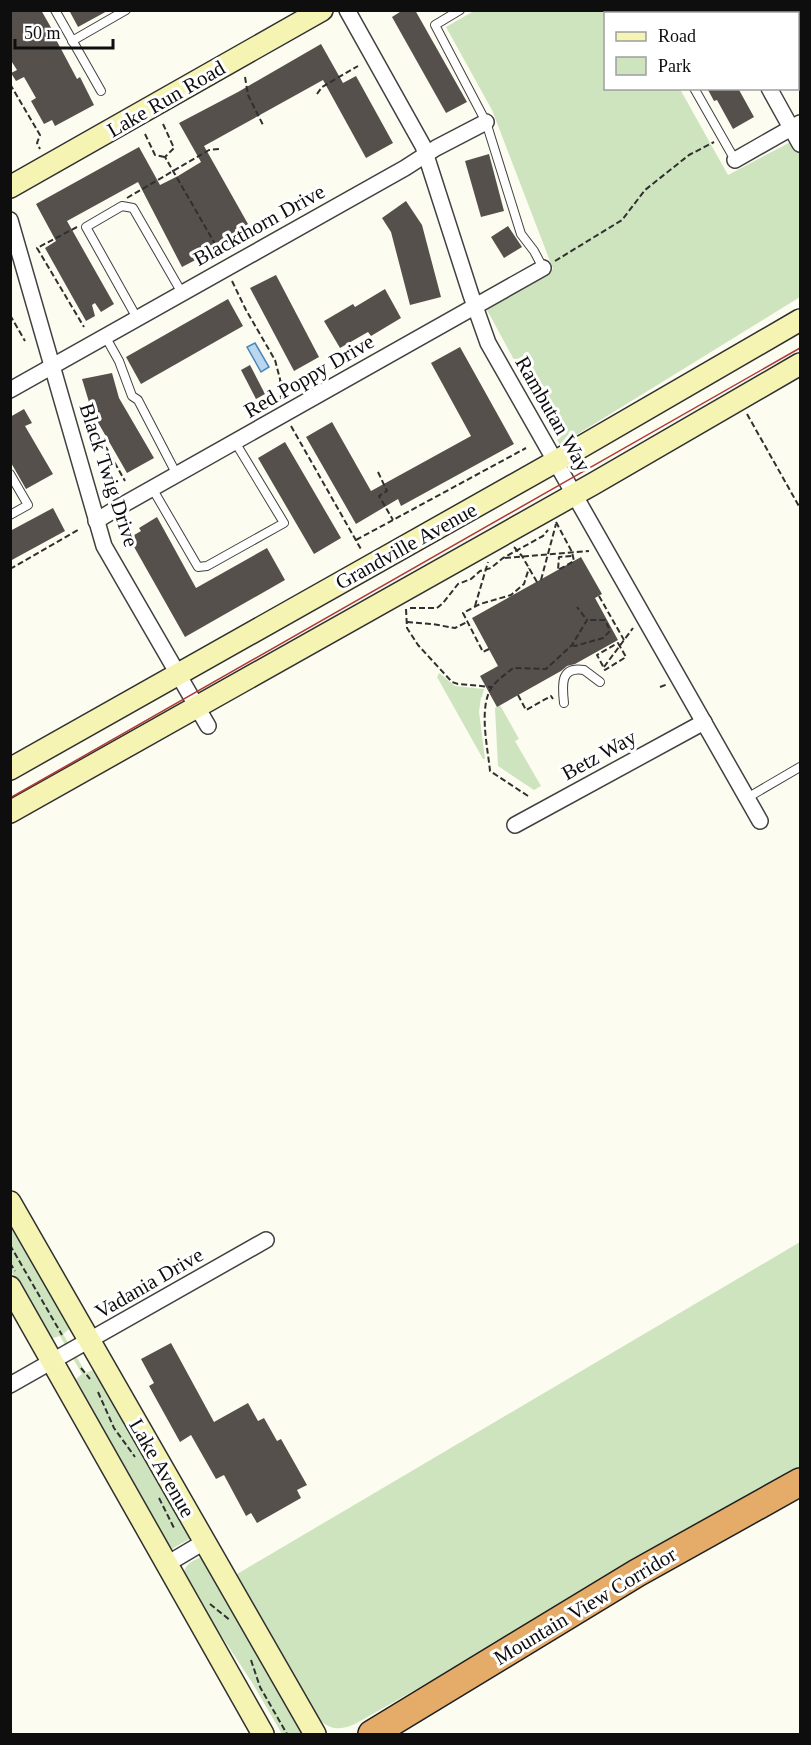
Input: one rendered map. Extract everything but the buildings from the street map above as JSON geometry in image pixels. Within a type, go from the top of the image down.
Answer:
[{"type":"highway","name":"Mountain View Corridor","points":[[372,1734],[637,1573],[801,1482]]},
{"type":"street","name":"Lake Run Road","points":[[10,187],[322,10]]},
{"type":"street","name":"Rambutan Way","points":[[347,10],[418,134],[488,343],[760,821]]},
{"type":"street","points":[[770,90],[796,126],[801,144]]},
{"type":"street","name":"Blackthorn Drive","points":[[10,390],[486,122]]},
{"type":"street","points":[[735,160],[796,126]]},
{"type":"street","name":"Black Twig Drive","points":[[10,220],[104,546],[207,726]]},
{"type":"street","name":"Red Poppy Drive","points":[[96,521],[543,268]]},
{"type":"street","name":"Grandville Avenue","points":[[10,769],[801,320]]},
{"type":"street","name":"Grandville Avenue","points":[[10,812],[574,494],[801,363]]},
{"type":"street","name":"Betz Way","points":[[515,825],[704,722]]},
{"type":"street","name":"Lake Avenue","points":[[10,1202],[315,1734]]},
{"type":"street","name":"Vadania Drive","points":[[10,1385],[266,1240]]},
{"type":"street","name":"Lake Avenue","points":[[10,1287],[263,1734]]},
{"type":"street","points":[[167,1564],[204,1542]]},
{"type":"lane","points":[[55,10],[101,91]]},
{"type":"lane","points":[[72,41],[126,10]]},
{"type":"lane","points":[[460,10],[435,25],[486,122],[522,234],[543,268]]},
{"type":"lane","points":[[695,90],[735,160]]},
{"type":"lane","points":[[137,318],[86,227],[122,206],[133,208],[182,292]]},
{"type":"lane","points":[[105,336],[132,396],[138,400],[177,474]]},
{"type":"lane","points":[[152,488],[198,567],[207,566],[284,523],[235,442]]},
{"type":"lane","points":[[10,474],[28,506],[10,515]]},
{"type":"lane","points":[[564,703],[562,686],[563,678],[567,673],[573,670],[584,670],[600,682]]},
{"type":"lane","points":[[747,798],[801,767]]},
{"type":"path","points":[[317,94],[322,87],[358,66]]},
{"type":"path","points":[[245,77],[248,95],[263,124]]},
{"type":"path","points":[[10,84],[40,135],[37,143],[40,149]]},
{"type":"path","points":[[163,124],[174,148],[165,157]]},
{"type":"path","points":[[145,134],[155,155],[165,157],[219,250],[246,310],[275,360],[280,381],[281,400]]},
{"type":"path","points":[[543,268],[622,219],[645,190],[689,155],[722,138]]},
{"type":"path","points":[[128,196],[209,150],[219,149]]},
{"type":"path","points":[[78,227],[37,248],[84,327]]},
{"type":"path","points":[[10,315],[25,341]]},
{"type":"path","points":[[280,381],[292,386]]},
{"type":"path","points":[[82,409],[89,417],[125,481]]},
{"type":"path","points":[[747,414],[801,508]]},
{"type":"path","points":[[289,422],[364,554]]},
{"type":"path","points":[[356,540],[526,448]]},
{"type":"path","points":[[378,472],[387,491],[380,496],[393,520]]},
{"type":"path","points":[[398,608],[437,608],[458,584],[471,579],[480,571],[543,536],[557,520],[556,522]]},
{"type":"path","points":[[556,522],[572,552],[574,561],[558,570],[559,557],[572,556]]},
{"type":"path","points":[[540,580],[556,522]]},
{"type":"path","points":[[10,569],[78,530]]},
{"type":"path","points":[[511,542],[537,582]]},
{"type":"path","points":[[503,558],[592,550]]},
{"type":"path","points":[[475,607],[489,561]]},
{"type":"path","points":[[489,649],[483,652],[463,613],[480,604],[511,595],[524,584],[529,567]]},
{"type":"path","points":[[599,596],[624,641]]},
{"type":"path","points":[[405,604],[407,628],[418,645],[452,682],[492,687]]},
{"type":"path","points":[[577,607],[587,620]]},
{"type":"path","points":[[528,796],[490,771],[484,713],[486,699],[492,687],[513,668],[546,669],[572,645],[587,620]]},
{"type":"path","points":[[572,645],[603,638],[610,631],[605,620],[587,620]]},
{"type":"path","points":[[407,622],[455,628],[467,622]]},
{"type":"path","points":[[604,668],[635,626]]},
{"type":"path","points":[[618,643],[626,657],[604,668],[597,656],[618,643]]},
{"type":"path","points":[[660,687],[668,684]]},
{"type":"path","points":[[518,695],[526,710],[551,696],[554,701]]},
{"type":"path","points":[[10,1245],[62,1335]]},
{"type":"path","points":[[81,1368],[93,1383]]},
{"type":"path","points":[[97,1390],[114,1428],[136,1459]]},
{"type":"path","points":[[158,1497],[175,1530],[181,1526]]},
{"type":"path","points":[[207,1601],[237,1625]]},
{"type":"path","points":[[251,1656],[260,1687],[286,1734]]},
{"type":"green space","points":[[474,11],[638,11],[604,12],[604,90],[681,90],[728,175],[800,137],[800,297],[560,445],[487,310],[553,269],[492,110],[446,27]]},
{"type":"green space","points":[[439,673],[455,686],[484,689],[479,712],[485,759],[437,677]]},
{"type":"green space","points":[[500,705],[519,739],[515,741],[541,786],[534,790],[498,766],[495,708]]},
{"type":"green space","points":[[10,1215],[73,1326],[63,1334],[86,1373],[97,1368],[191,1538],[170,1550],[166,1547],[76,1379],[82,1374],[60,1336],[50,1339],[11,1271]]},
{"type":"green space","points":[[800,1242],[800,1472],[355,1724],[335,1728],[317,1718],[232,1577]]},
{"type":"green space","points":[[203,1556],[307,1734],[282,1734],[253,1684],[198,1600],[184,1573],[188,1564]]},
{"type":"water","points":[[255,343],[269,367],[261,372],[247,347]]},
{"type":"tram line","points":[[10,798],[800,348]]}]
